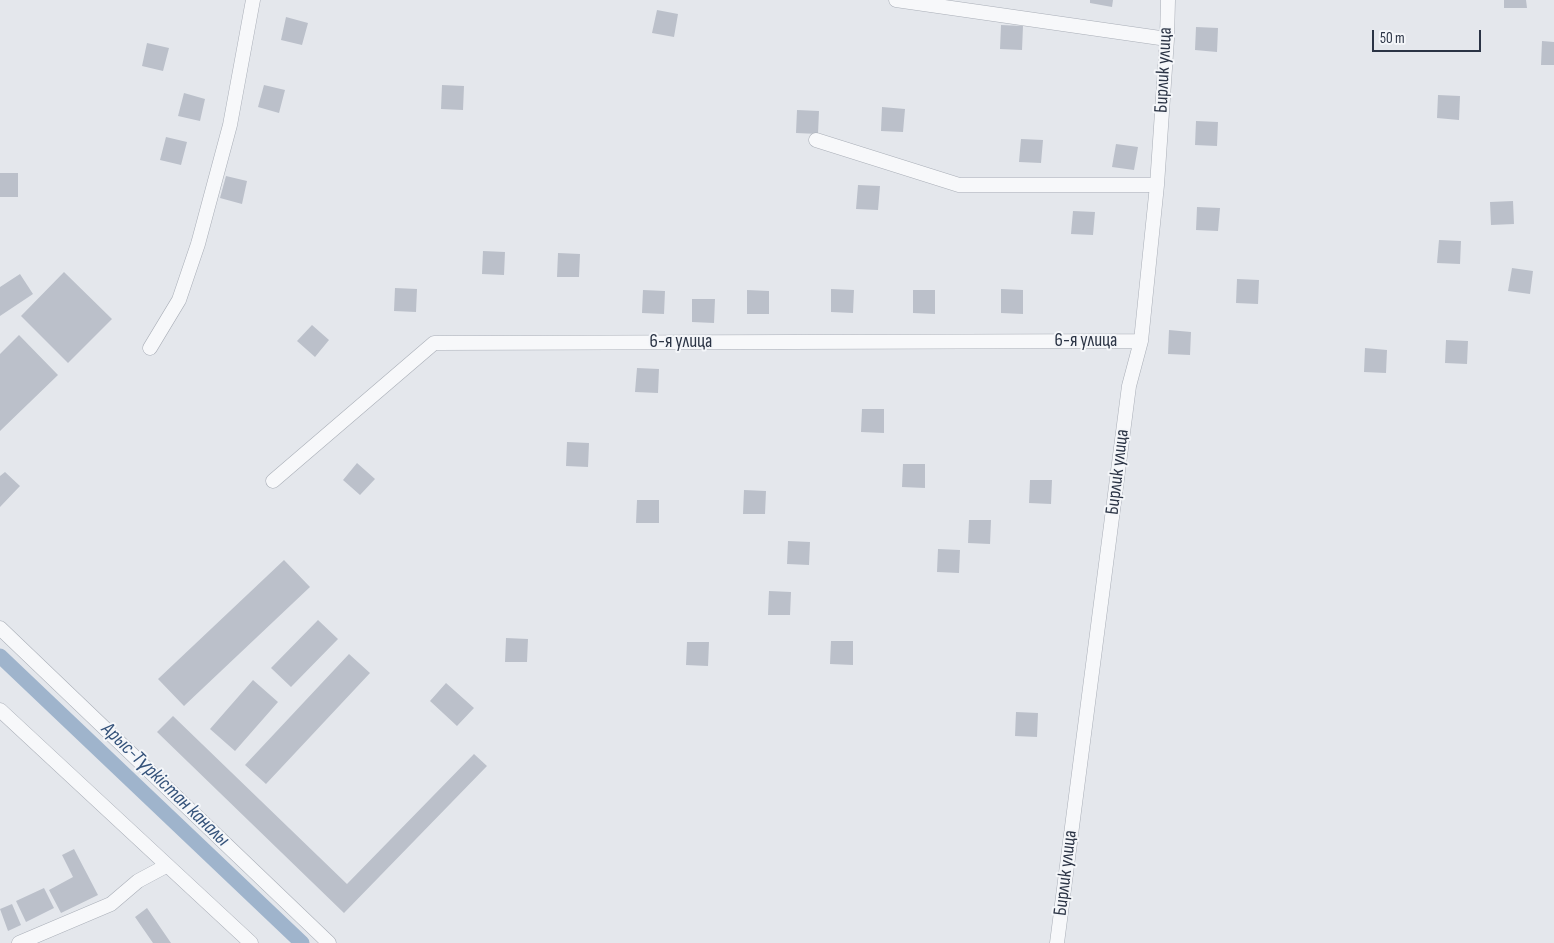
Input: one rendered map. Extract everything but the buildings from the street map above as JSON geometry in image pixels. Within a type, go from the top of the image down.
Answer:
[{"type":"street","points":[[150,348],[179,300],[198,244],[230,125],[253,0]]},
{"type":"street","points":[[896,0],[1167,39]]},
{"type":"street","name":"Бирлик улица","points":[[1057,943],[1129,386],[1141,341],[1157,185],[1168,0]]},
{"type":"street","points":[[816,140],[959,185],[1157,185]]},
{"type":"street","name":"6-я улица","points":[[273,481],[434,343],[1141,341]]},
{"type":"street","points":[[0,628],[329,943]]},
{"type":"street","points":[[0,710],[251,943]]},
{"type":"street","points":[[19,943],[111,904],[138,881],[160,871],[166,866]]},
{"type":"waterway","name":"Арыс-Түркістан каналы","points":[[0,656],[302,943]]}]
